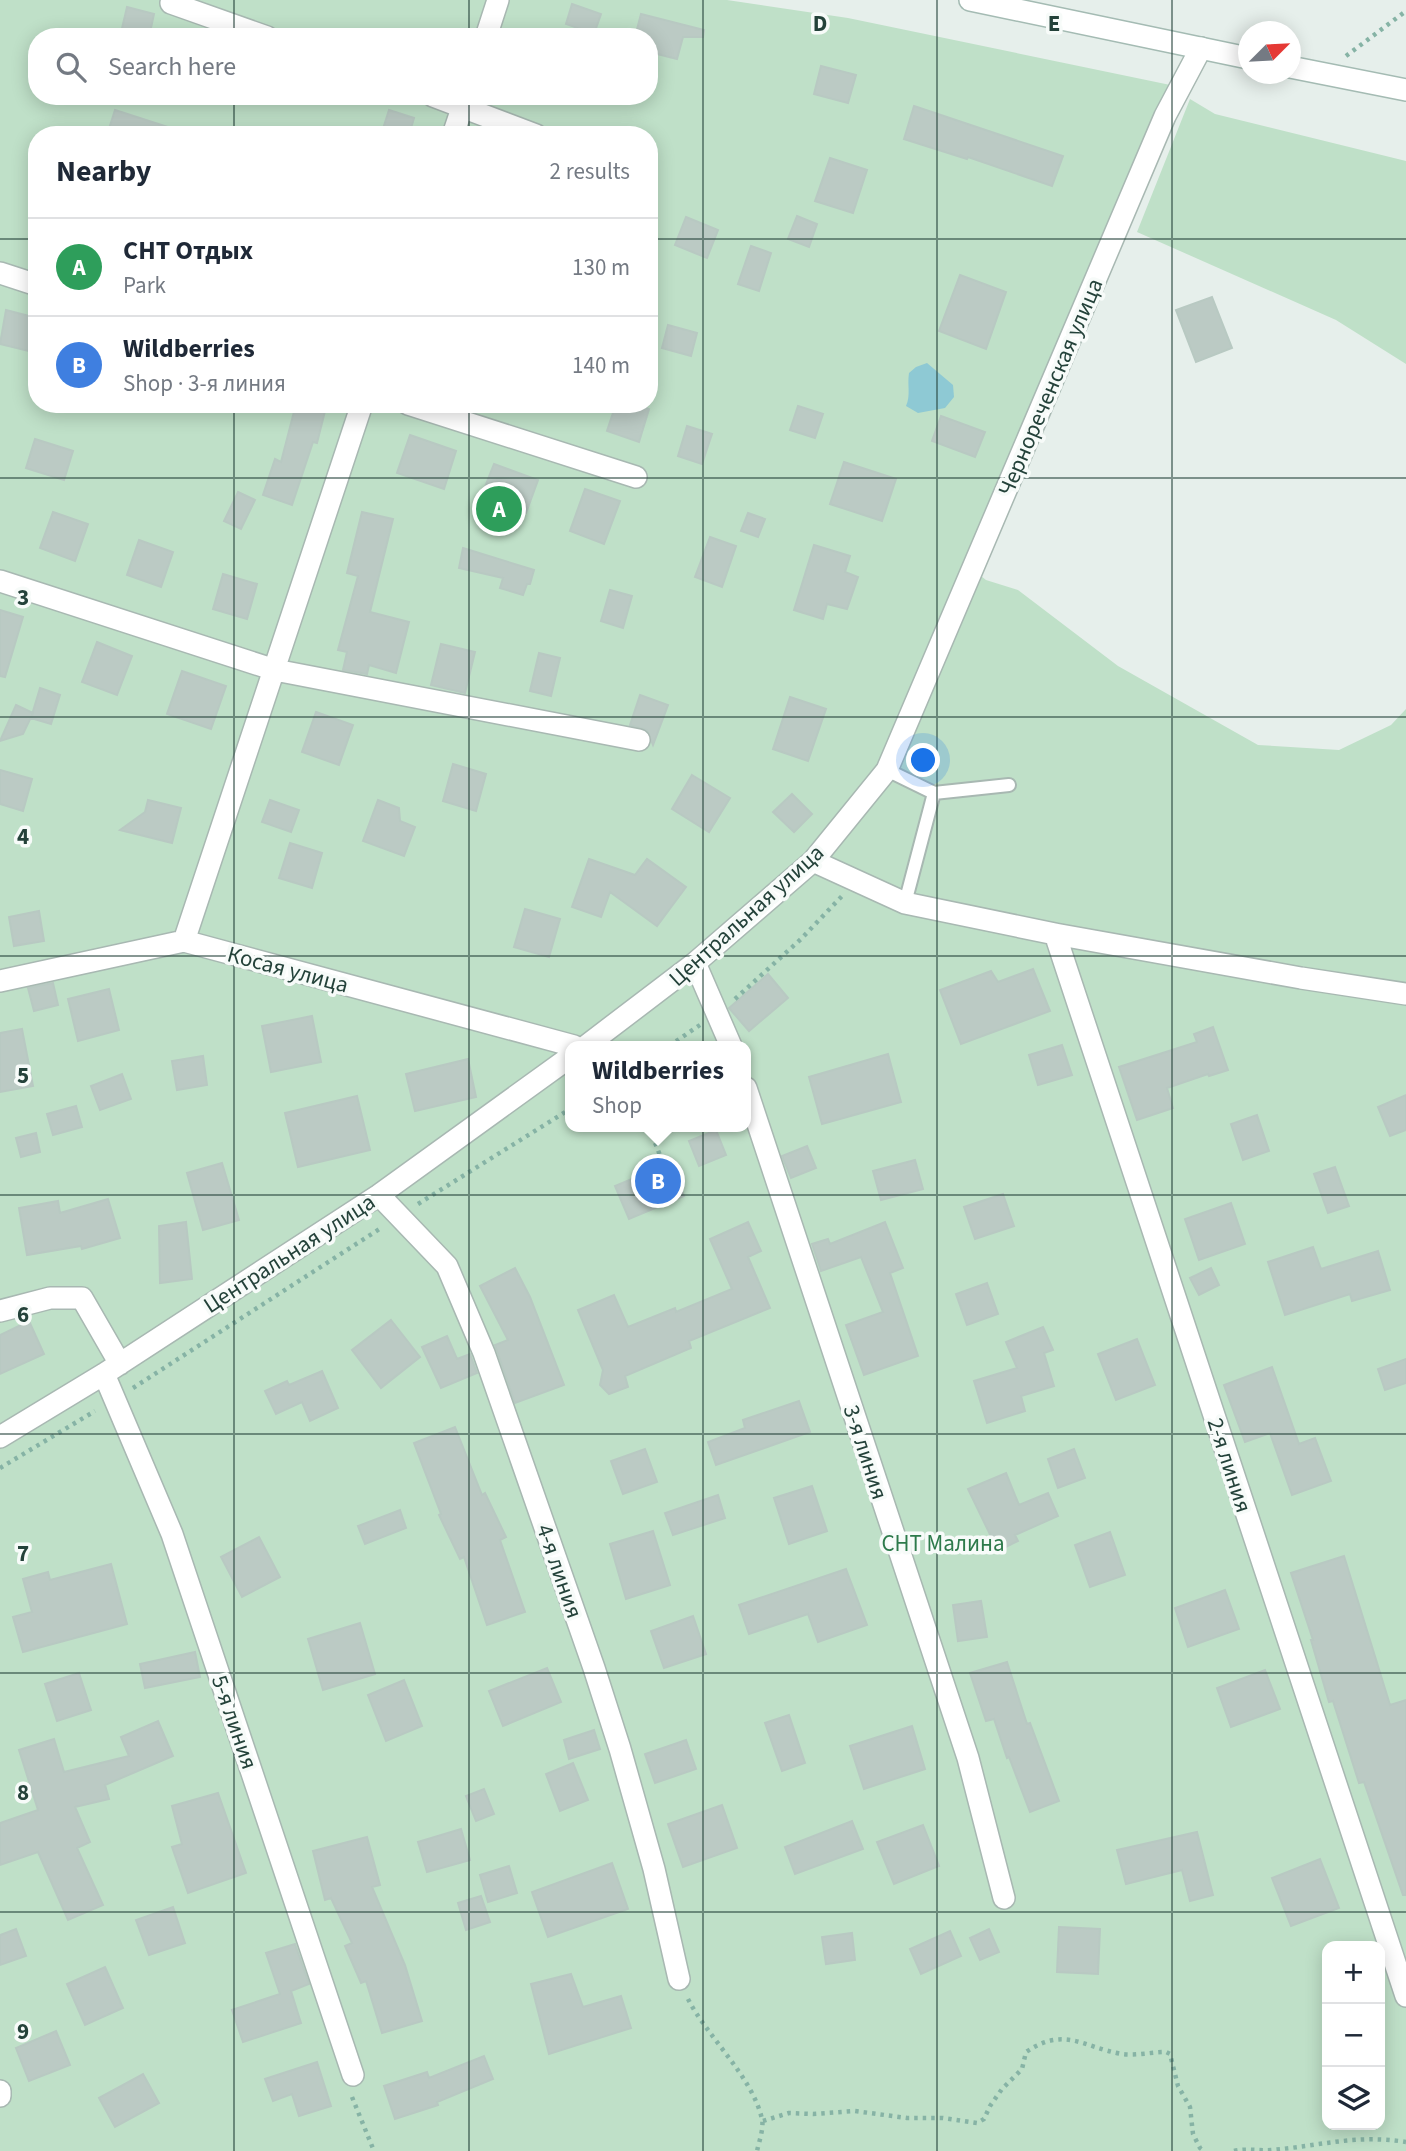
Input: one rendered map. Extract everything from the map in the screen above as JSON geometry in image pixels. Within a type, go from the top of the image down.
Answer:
[{"type":"street","points":[[489,28],[498,0]]},
{"type":"street","points":[[970,0],[1238,56]]},
{"type":"street","points":[[171,3],[242,28]]},
{"type":"street","name":"Чернореченская улица","points":[[904,728],[1166,116],[1201,48]]},
{"type":"street","points":[[1301,68],[1406,90]]},
{"type":"street","points":[[456,126],[463,105]]},
{"type":"street","points":[[471,105],[516,126]]},
{"type":"street","points":[[0,273],[28,282]]},
{"type":"street","points":[[184,941],[359,413]]},
{"type":"street","points":[[436,413],[636,477]]},
{"type":"street","points":[[0,581],[275,670],[639,740]]},
{"type":"street","name":"Центральная улица","points":[[599,1041],[813,861],[887,770],[904,728]]},
{"type":"street","points":[[813,861],[905,903],[1055,934],[1406,994]]},
{"type":"street","name":"2-я линия","points":[[1055,934],[1406,1996]]},
{"type":"street","name":"Косая улица","points":[[0,981],[184,941],[565,1044]]},
{"type":"street","points":[[695,962],[729,1041]]},
{"type":"street","name":"Центральная улица","points":[[0,1437],[112,1369],[379,1195],[565,1061]]},
{"type":"street","name":"3-я линия","points":[[751,1103],[968,1758],[1004,1898]]},
{"type":"street","name":"4-я линия","points":[[379,1195],[447,1266],[510,1422],[616,1738],[654,1869],[679,1979]]},
{"type":"street","name":"5-я линия","points":[[0,1311],[50,1298],[82,1298],[112,1369],[115,1399],[172,1534],[353,2075]]},
{"type":"street","points":[[0,2091],[0,2096]]},
{"type":"lane","points":[[887,770],[934,793],[1009,785]]},
{"type":"lane","points":[[905,903],[934,793]]},
{"type":"path","points":[[1323,73],[1406,11]]},
{"type":"path","points":[[676,1041],[718,1013],[801,939],[857,881]]},
{"type":"path","points":[[0,1468],[115,1399],[565,1112]]},
{"type":"path","points":[[651,1132],[662,1158]]},
{"type":"path","points":[[679,1979],[697,2014],[743,2079],[763,2121],[757,2151]]},
{"type":"path","points":[[763,2121],[789,2113],[813,2115],[855,2111],[977,2123],[984,2119],[1002,2089],[1022,2069],[1026,2052],[1042,2041],[1068,2039],[1123,2054],[1170,2054],[1178,2086],[1190,2107],[1193,2134],[1204,2151]]},
{"type":"path","points":[[353,2075],[351,2092],[374,2151]]},
{"type":"path","points":[[1234,2151],[1248,2148],[1268,2151],[1359,2138],[1406,2143]]},
{"type":"green space","name":"СНТ Малина","points":[[0,0],[727,0],[848,18],[1180,87],[972,569],[986,580],[1018,590],[1118,666],[1258,745],[1339,750],[1391,725],[1406,709],[1406,2151],[0,2151]]},
{"type":"green space","points":[[1190,99],[1215,114],[1406,161],[1406,364],[1336,320],[1137,232]]},
{"type":"water","points":[[927,363],[953,385],[954,397],[945,408],[918,413],[906,406],[909,373]]},
{"type":"building","points":[[572,4],[601,14],[596,28],[577,28],[566,24]]},
{"type":"building","points":[[127,7],[154,14],[151,28],[122,28]]},
{"type":"building","points":[[641,14],[704,30],[703,37],[683,37],[677,59],[658,54],[658,28],[637,28]]},
{"type":"building","points":[[821,66],[856,75],[848,103],[814,94]]},
{"type":"building","points":[[914,106],[1063,156],[1052,186],[968,157],[967,159],[904,139]]},
{"type":"building","points":[[115,110],[165,126],[110,126]]},
{"type":"building","points":[[389,110],[414,118],[412,126],[384,126]]},
{"type":"building","points":[[830,158],[867,170],[853,213],[815,201]]},
{"type":"building","points":[[797,216],[817,224],[809,247],[788,239]]},
{"type":"building","points":[[686,217],[718,230],[707,258],[675,245]]},
{"type":"building","points":[[751,246],[771,253],[759,291],[738,284]]},
{"type":"building","points":[[960,275],[1006,292],[986,349],[939,331]]},
{"type":"building","points":[[1212,297],[1232,348],[1196,362],[1176,310]]},
{"type":"building","points":[[6,310],[28,316],[28,351],[0,344]]},
{"type":"building","points":[[668,325],[697,333],[691,356],[662,348]]},
{"type":"building","points":[[798,406],[823,414],[815,438],[790,430]]},
{"type":"building","points":[[294,413],[324,413],[317,443],[313,442],[292,505],[263,495],[275,459],[281,462]]},
{"type":"building","points":[[613,413],[648,413],[639,442],[607,431]]},
{"type":"building","points":[[941,416],[985,432],[975,457],[932,441]]},
{"type":"building","points":[[687,426],[712,434],[702,464],[678,456]]},
{"type":"building","points":[[410,435],[456,451],[444,489],[397,473]]},
{"type":"building","points":[[35,439],[73,451],[64,480],[26,468]]},
{"type":"building","points":[[844,462],[896,479],[882,521],[830,504]]},
{"type":"building","points":[[494,464],[538,480],[526,513],[481,497]]},
{"type":"building","points":[[585,489],[620,501],[604,544],[570,531]]},
{"type":"building","points":[[238,492],[255,500],[241,529],[224,521]]},
{"type":"building","points":[[53,512],[88,524],[75,561],[40,548]]},
{"type":"building","points":[[362,512],[393,519],[370,612],[409,622],[396,673],[369,665],[367,674],[343,670],[347,652],[338,650],[358,576],[347,573]]},
{"type":"building","points":[[748,513],[765,519],[758,537],[741,531]]},
{"type":"building","points":[[710,537],[736,546],[722,587],[695,577]]},
{"type":"building","points":[[139,540],[173,552],[161,587],[127,575]]},
{"type":"building","points":[[814,545],[850,556],[845,572],[858,577],[847,609],[827,604],[823,619],[794,610]]},
{"type":"building","points":[[463,548],[534,570],[523,595],[500,588],[503,578],[459,568]]},
{"type":"building","points":[[223,574],[257,584],[247,619],[213,609]]},
{"type":"building","points":[[610,590],[632,596],[623,628],[601,621]]},
{"type":"building","points":[[0,610],[23,617],[5,677],[0,676]]},
{"type":"building","points":[[97,642],[132,656],[117,695],[82,682]]},
{"type":"building","points":[[441,644],[475,652],[465,693],[431,685]]},
{"type":"building","points":[[539,653],[560,658],[551,696],[530,691]]},
{"type":"building","points":[[182,671],[226,686],[211,729],[167,714]]},
{"type":"building","points":[[40,688],[60,695],[51,724],[31,718]]},
{"type":"building","points":[[640,695],[668,705],[653,745],[647,730],[630,725]]},
{"type":"building","points":[[790,697],[826,709],[808,761],[773,749]]},
{"type":"building","points":[[16,705],[33,713],[23,734],[0,741]]},
{"type":"building","points":[[316,712],[353,725],[339,765],[302,752]]},
{"type":"building","points":[[453,764],[486,774],[476,811],[443,801]]},
{"type":"building","points":[[0,770],[32,779],[23,811],[0,804]]},
{"type":"building","points":[[692,775],[730,798],[709,832],[672,809]]},
{"type":"building","points":[[792,794],[812,814],[794,832],[773,812]]},
{"type":"building","points":[[148,800],[181,808],[172,843],[120,830],[145,812]]},
{"type":"building","points":[[270,800],[299,810],[291,832],[262,822]]},
{"type":"building","points":[[378,800],[399,808],[400,821],[415,827],[404,856],[363,841]]},
{"type":"building","points":[[290,843],[322,853],[312,888],[279,878]]},
{"type":"building","points":[[589,859],[635,875],[647,859],[686,887],[657,926],[610,892],[601,917],[572,907]]},
{"type":"building","points":[[525,909],[560,919],[549,957],[514,947]]},
{"type":"building","points":[[39,911],[44,941],[14,946],[9,917]]},
{"type":"building","points":[[1033,969],[1050,1011],[961,1044],[940,990],[991,971],[998,982]]},
{"type":"building","points":[[768,974],[788,998],[749,1031],[729,1008]]},
{"type":"building","points":[[53,983],[58,1005],[34,1011],[28,988]]},
{"type":"building","points":[[109,989],[119,1030],[78,1041],[68,999]]},
{"type":"building","points":[[312,1016],[321,1062],[271,1072],[262,1026]]},
{"type":"building","points":[[1213,1027],[1228,1070],[1167,1088],[1173,1108],[1137,1120],[1119,1067],[1197,1042],[1194,1034]]},
{"type":"building","points":[[22,1029],[33,1086],[0,1092],[0,1033]]},
{"type":"building","points":[[1062,1045],[1072,1075],[1038,1085],[1029,1055]]},
{"type":"building","points":[[888,1054],[901,1102],[822,1124],[809,1077]]},
{"type":"building","points":[[203,1056],[207,1085],[177,1090],[172,1061]]},
{"type":"building","points":[[468,1059],[476,1097],[415,1111],[406,1074]]},
{"type":"building","points":[[122,1074],[131,1099],[100,1110],[91,1086]]},
{"type":"building","points":[[1406,1095],[1406,1130],[1390,1136],[1378,1107]]},
{"type":"building","points":[[357,1096],[370,1150],[298,1167],[285,1113]]},
{"type":"building","points":[[76,1106],[82,1127],[53,1135],[47,1114]]},
{"type":"building","points":[[1257,1115],[1269,1151],[1243,1160],[1231,1124]]},
{"type":"building","points":[[717,1132],[726,1155],[699,1166],[689,1141]]},
{"type":"building","points":[[36,1133],[40,1152],[21,1157],[16,1138]]},
{"type":"building","points":[[807,1146],[816,1168],[791,1178],[782,1156]]},
{"type":"building","points":[[915,1160],[923,1189],[881,1200],[873,1171]]},
{"type":"building","points":[[222,1163],[239,1220],[203,1230],[187,1173]]},
{"type":"building","points":[[670,1163],[684,1196],[629,1219],[615,1186]]},
{"type":"building","points":[[1335,1167],[1349,1206],[1328,1213],[1314,1174]]},
{"type":"building","points":[[1003,1194],[1014,1226],[975,1239],[964,1207]]},
{"type":"building","points":[[108,1199],[120,1238],[82,1249],[81,1246],[27,1255],[19,1208],[58,1201],[60,1213]]},
{"type":"building","points":[[1231,1203],[1245,1244],[1199,1260],[1185,1219]]},
{"type":"building","points":[[186,1222],[192,1279],[160,1283],[159,1226]]},
{"type":"building","points":[[748,1222],[761,1251],[748,1257],[770,1308],[689,1341],[691,1348],[625,1376],[628,1387],[609,1394],[600,1385],[603,1370],[578,1310],[614,1295],[628,1327],[675,1308],[676,1312],[732,1289],[710,1239]]},
{"type":"building","points":[[885,1222],[903,1268],[890,1273],[918,1356],[864,1375],[846,1325],[883,1312],[861,1257],[821,1271],[812,1244],[828,1239],[830,1244]]},
{"type":"building","points":[[1313,1247],[1321,1269],[1378,1251],[1390,1290],[1352,1301],[1350,1294],[1285,1315],[1268,1262]]},
{"type":"building","points":[[515,1268],[530,1297],[564,1385],[515,1403],[495,1345],[508,1340],[480,1286]]},
{"type":"building","points":[[1211,1268],[1219,1285],[1199,1295],[1190,1278]]},
{"type":"building","points":[[987,1283],[998,1314],[967,1325],[956,1294]]},
{"type":"building","points":[[391,1320],[420,1357],[381,1388],[352,1350]]},
{"type":"building","points":[[29,1321],[44,1354],[0,1374],[0,1335]]},
{"type":"building","points":[[1043,1327],[1053,1350],[1044,1353],[1054,1386],[1021,1396],[1025,1411],[987,1423],[974,1381],[1017,1368],[1006,1342]]},
{"type":"building","points":[[447,1336],[457,1359],[470,1354],[477,1373],[441,1388],[422,1347]]},
{"type":"building","points":[[1137,1339],[1155,1385],[1116,1400],[1098,1354]]},
{"type":"building","points":[[1406,1359],[1406,1383],[1385,1390],[1378,1369]]},
{"type":"building","points":[[1272,1367],[1299,1444],[1315,1438],[1331,1481],[1292,1495],[1270,1433],[1245,1442],[1224,1385]]},
{"type":"building","points":[[322,1371],[338,1408],[310,1421],[302,1402],[276,1414],[265,1391],[287,1381],[289,1385]]},
{"type":"building","points":[[799,1401],[810,1432],[716,1465],[708,1442],[745,1428],[743,1420]]},
{"type":"building","points":[[455,1427],[482,1495],[485,1493],[506,1537],[500,1540],[525,1612],[487,1625],[464,1557],[460,1559],[439,1515],[441,1514],[414,1443]]},
{"type":"building","points":[[645,1449],[657,1482],[623,1494],[611,1461]]},
{"type":"building","points":[[1074,1449],[1085,1478],[1058,1488],[1048,1459]]},
{"type":"building","points":[[1006,1473],[1019,1505],[1048,1493],[1058,1516],[1015,1535],[1018,1541],[998,1551],[968,1489]]},
{"type":"building","points":[[812,1486],[827,1531],[789,1544],[774,1498]]},
{"type":"building","points":[[718,1495],[725,1518],[673,1535],[665,1513]]},
{"type":"building","points":[[400,1510],[406,1528],[365,1544],[358,1526]]},
{"type":"building","points":[[653,1531],[670,1585],[626,1599],[610,1544]]},
{"type":"building","points":[[1110,1532],[1125,1575],[1090,1587],[1075,1545]]},
{"type":"building","points":[[259,1537],[280,1577],[242,1597],[221,1557]]},
{"type":"building","points":[[1344,1556],[1390,1705],[1406,1700],[1406,1895],[1403,1895],[1364,1782],[1359,1783],[1333,1701],[1329,1702],[1313,1640],[1291,1573]]},
{"type":"building","points":[[111,1564],[127,1624],[23,1652],[13,1617],[32,1612],[23,1579],[48,1572],[50,1580]]},
{"type":"building","points":[[846,1569],[867,1625],[818,1642],[808,1614],[749,1634],[739,1605]]},
{"type":"building","points":[[1225,1590],[1239,1629],[1188,1647],[1175,1608]]},
{"type":"building","points":[[981,1601],[987,1637],[958,1641],[953,1605]]},
{"type":"building","points":[[693,1616],[706,1654],[664,1668],[651,1631]]},
{"type":"building","points":[[360,1623],[375,1674],[323,1690],[308,1639]]},
{"type":"building","points":[[195,1652],[200,1677],[145,1688],[140,1664]]},
{"type":"building","points":[[1007,1662],[1027,1724],[1030,1723],[1059,1801],[1030,1812],[994,1719],[986,1721],[970,1673]]},
{"type":"building","points":[[547,1668],[561,1702],[503,1726],[489,1691]]},
{"type":"building","points":[[1265,1670],[1280,1709],[1231,1727],[1217,1688]]},
{"type":"building","points":[[79,1673],[91,1710],[57,1721],[45,1684]]},
{"type":"building","points":[[404,1680],[422,1726],[386,1741],[368,1695]]},
{"type":"building","points":[[789,1715],[805,1763],[782,1771],[765,1723]]},
{"type":"building","points":[[158,1721],[173,1756],[105,1785],[109,1799],[75,1807],[90,1842],[77,1848],[103,1905],[68,1920],[38,1852],[0,1865],[0,1823],[38,1810],[19,1750],[54,1739],[64,1772],[129,1756],[121,1737]]},
{"type":"building","points":[[912,1726],[925,1769],[864,1789],[850,1746]]},
{"type":"building","points":[[594,1730],[600,1749],[569,1759],[564,1740]]},
{"type":"building","points":[[686,1740],[696,1769],[655,1783],[645,1754]]},
{"type":"building","points":[[573,1763],[588,1800],[560,1811],[546,1774]]},
{"type":"building","points":[[484,1789],[494,1814],[476,1821],[466,1796]]},
{"type":"building","points":[[218,1793],[246,1873],[188,1893],[172,1847],[182,1844],[172,1806]]},
{"type":"building","points":[[722,1805],[737,1848],[683,1867],[668,1824]]},
{"type":"building","points":[[852,1821],[863,1849],[795,1874],[785,1847]]},
{"type":"building","points":[[923,1825],[939,1866],[894,1884],[877,1842]]},
{"type":"building","points":[[461,1829],[470,1860],[427,1872],[418,1842]]},
{"type":"building","points":[[1197,1832],[1213,1895],[1190,1901],[1182,1870],[1126,1884],[1117,1850]]},
{"type":"building","points":[[367,1837],[380,1885],[372,1887],[405,1965],[422,2021],[382,2033],[366,1981],[361,1983],[345,1946],[352,1943],[331,1898],[325,1900],[313,1851]]},
{"type":"building","points":[[1320,1859],[1339,1908],[1291,1926],[1272,1878]]},
{"type":"building","points":[[612,1863],[628,1909],[548,1937],[532,1892]]},
{"type":"building","points":[[509,1866],[517,1893],[488,1902],[480,1875]]},
{"type":"building","points":[[481,1896],[490,1922],[466,1930],[458,1903]]},
{"type":"building","points":[[173,1907],[185,1943],[149,1955],[136,1920]]},
{"type":"building","points":[[1059,1927],[1100,1929],[1098,1974],[1057,1972]]},
{"type":"building","points":[[16,1929],[26,1956],[0,1965],[0,1935]]},
{"type":"building","points":[[989,1929],[999,1952],[980,1960],[970,1938]]},
{"type":"building","points":[[950,1931],[961,1956],[921,1974],[910,1949]]},
{"type":"building","points":[[852,1933],[855,1960],[826,1964],[822,1937]]},
{"type":"building","points":[[295,1944],[309,1984],[291,1991],[301,2023],[243,2042],[232,2010],[280,1994],[266,1953]]},
{"type":"building","points":[[105,1967],[123,2008],[85,2025],[67,1984]]},
{"type":"building","points":[[571,1974],[583,2007],[621,1996],[631,2028],[549,2054],[531,1984]]},
{"type":"building","points":[[56,2031],[70,2065],[29,2081],[16,2048]]},
{"type":"building","points":[[484,2056],[493,2079],[437,2102],[438,2105],[395,2119],[384,2086],[427,2072],[429,2078]]},
{"type":"building","points":[[317,2062],[331,2106],[299,2116],[292,2094],[273,2101],[265,2079]]},
{"type":"building","points":[[143,2074],[159,2103],[115,2127],[99,2098]]},
{"type":"place","name":"СНТ Отдых","points":[[499,509]]},
{"type":"place","name":"Wildberries","points":[[658,1181]]}]
